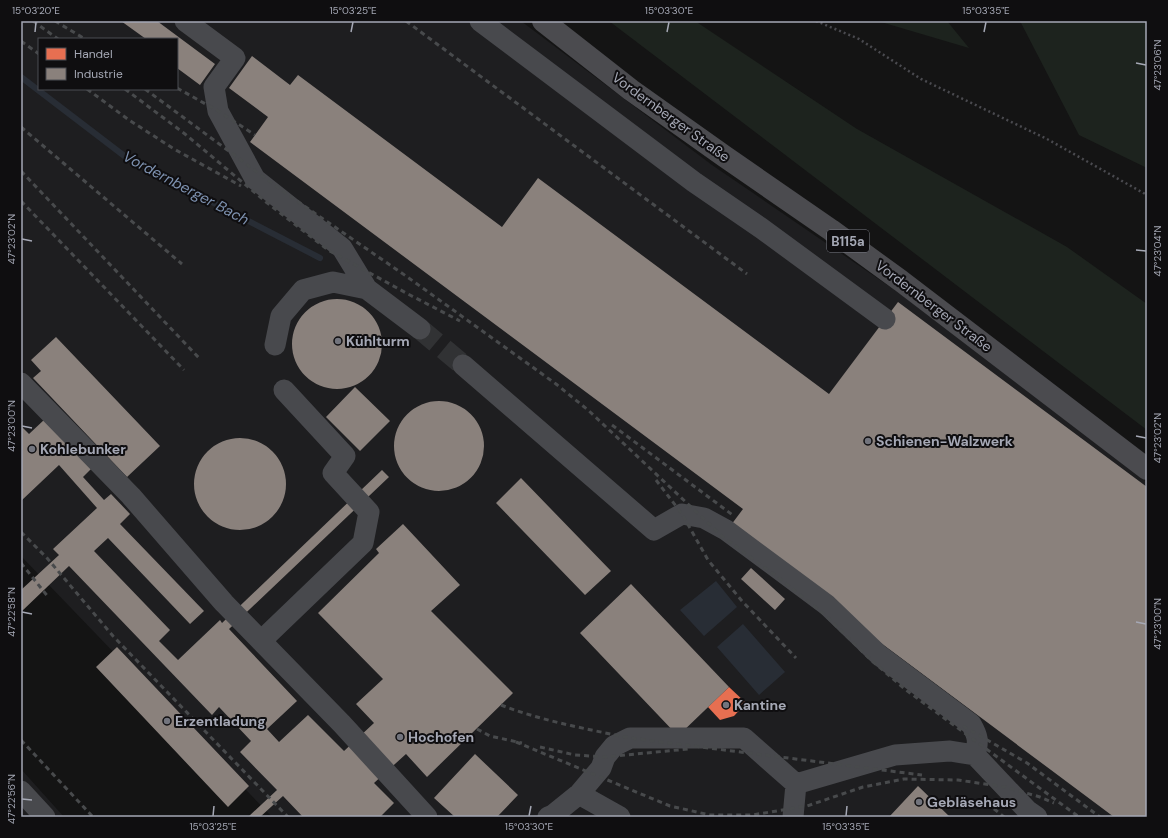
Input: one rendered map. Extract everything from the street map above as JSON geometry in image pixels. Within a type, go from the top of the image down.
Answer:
[{"type":"main road","name":"Vordernberger Straße","points":[[543,21],[637,94],[832,230],[902,281],[1147,469]]},
{"type":"lane","points":[[185,21],[235,58],[214,87],[218,110],[256,179],[342,248],[367,288],[420,329]]},
{"type":"lane","points":[[480,21],[694,182],[761,228],[885,319]]},
{"type":"lane","points":[[275,345],[281,316],[303,290],[333,282],[367,288]]},
{"type":"lane","points":[[463,366],[654,530],[682,514],[704,518],[726,530],[827,605],[879,654],[971,724],[977,734],[978,743],[975,755]]},
{"type":"lane","points":[[21,383],[131,496],[224,603],[342,724],[427,817]]},
{"type":"lane","points":[[261,641],[363,543],[369,512],[333,474],[345,456],[284,390]]},
{"type":"lane","points":[[548,817],[553,815],[579,794],[601,768],[605,757],[614,746],[630,738],[744,738],[796,784]]},
{"type":"lane","points":[[796,784],[895,755],[950,751],[975,755],[1027,810],[1036,817]]},
{"type":"lane","points":[[793,817],[796,784]]},
{"type":"lane","points":[[21,791],[45,817]]},
{"type":"lane","points":[[579,794],[620,817]]},
{"type":"path","points":[[816,21],[859,39],[921,79],[1047,139],[1147,195]]},
{"type":"shaded area","points":[[21,21],[521,21],[712,165],[899,293],[1147,482],[1147,817],[272,817],[21,556]]},
{"type":"shaded area","points":[[609,21],[695,21],[857,129],[1067,247],[1147,304],[1147,430]]},
{"type":"shaded area","points":[[879,21],[947,21],[969,48],[881,22]]},
{"type":"shaded area","points":[[1020,21],[1147,21],[1147,168],[1079,135]]},
{"type":"shaded area","points":[[716,581],[737,607],[704,636],[680,610]]},
{"type":"shaded area","points":[[743,624],[785,672],[759,695],[717,647]]},
{"type":"shaded area","points":[[21,769],[64,817],[21,817]]},
{"type":"building: Handel","points":[[729,687],[746,703],[734,716],[720,720],[708,707]]},
{"type":"building: Industrie","points":[[121,21],[157,21],[215,64],[200,85],[178,69],[178,38],[145,38]]},
{"type":"building: Industrie","name":"Schienen-Walzwerk","points":[[252,56],[290,85],[298,75],[502,227],[538,178],[829,394],[898,302],[1147,487],[1147,817],[1114,817],[728,529],[743,509],[250,142],[268,117],[229,88]]},
{"type":"building: Industrie","name":"Kühlturm","points":[[337,299],[354,302],[369,312],[379,327],[382,344],[379,361],[369,376],[354,386],[337,389],[320,386],[305,376],[295,361],[292,344],[295,327],[305,312],[320,302]]},
{"type":"building: Industrie","points":[[56,337],[160,446],[127,477],[33,378],[41,371],[31,360]]},
{"type":"building: Industrie","points":[[355,387],[390,421],[360,451],[326,417]]},
{"type":"building: Industrie","points":[[439,401],[456,404],[471,414],[481,429],[484,446],[481,463],[471,478],[456,488],[439,491],[422,488],[407,478],[397,463],[394,446],[397,429],[407,414],[422,404]]},
{"type":"building: Industrie","points":[[45,419],[91,469],[83,477],[104,500],[111,494],[130,514],[120,524],[204,611],[190,624],[108,538],[94,551],[170,630],[159,641],[178,660],[220,620],[222,623],[382,470],[389,477],[229,629],[297,701],[267,729],[279,742],[308,715],[344,751],[374,723],[356,704],[383,679],[318,613],[379,553],[376,549],[403,524],[460,585],[431,611],[513,693],[427,777],[406,754],[374,783],[394,803],[380,817],[303,817],[283,796],[260,817],[248,817],[277,790],[240,752],[251,741],[219,707],[212,715],[69,566],[21,612],[21,590],[59,555],[53,549],[97,508],[59,465],[21,501],[21,426],[29,434]]},
{"type":"building: Industrie","points":[[240,438],[258,442],[272,452],[282,466],[286,484],[282,502],[272,516],[258,526],[240,530],[222,526],[208,516],[198,502],[194,484],[198,466],[208,452],[222,442]]},
{"type":"building: Industrie","points":[[521,478],[611,571],[585,595],[496,503]]},
{"type":"building: Industrie","points":[[751,568],[785,599],[775,610],[741,579]]},
{"type":"building: Industrie","points":[[631,584],[729,687],[678,736],[580,633]]},
{"type":"building: Industrie","name":"Erzentladung","points":[[117,647],[249,786],[228,807],[96,667]]},
{"type":"building: Industrie","points":[[475,754],[518,795],[497,817],[455,817],[434,798]]},
{"type":"building: Industrie","name":"Gebläsehaus","points":[[918,786],[950,817],[889,817]]},
{"type":"waterway","name":"Vordernberger Bach","points":[[21,77],[38,90]]},
{"type":"waterway","name":"Vordernberger Bach","points":[[38,90],[127,158],[320,258]]},
{"type":"tunnel","points":[[420,329],[463,365]]},
{"type":"railway","points":[[33,21],[57,38]]},
{"type":"railway","points":[[55,21],[83,38]]},
{"type":"railway","points":[[406,21],[747,274]]},
{"type":"railway","points":[[21,41],[38,53]]},
{"type":"railway","points":[[178,89],[218,111],[255,135]]},
{"type":"railway","points":[[88,90],[129,120],[174,149],[241,186]]},
{"type":"railway","points":[[126,90],[185,134],[266,202],[328,250],[460,321]]},
{"type":"railway","points":[[146,90],[284,192],[406,276],[556,384],[588,410],[723,537],[779,578],[824,614],[871,660],[906,690],[1079,817]]},
{"type":"railway","points":[[21,127],[182,264]]},
{"type":"railway","points":[[21,171],[200,359]]},
{"type":"railway","points":[[21,201],[184,370]]},
{"type":"railway","points":[[612,425],[734,516]]},
{"type":"railway","points":[[656,480],[682,514],[708,560],[742,601],[796,658]]},
{"type":"railway","points":[[21,532],[47,558],[113,636],[288,817]]},
{"type":"railway","points":[[21,563],[49,598]]},
{"type":"railway","points":[[501,705],[548,720],[630,738],[922,775]]},
{"type":"railway","points":[[963,726],[1027,763],[1100,817]]},
{"type":"railway","points":[[477,729],[490,736],[522,743]]},
{"type":"railway","points":[[21,740],[93,817]]},
{"type":"railway","points":[[516,742],[670,806],[710,815],[752,815],[807,806],[863,787],[904,779],[958,780],[1005,787],[1040,797],[1054,803]]},
{"type":"railway","points":[[540,747],[575,755],[605,757],[688,749]]},
{"type":"railway","points":[[987,803],[1004,817]]},
{"type":"place","name":"Kühlturm","points":[[338,341]]},
{"type":"place","name":"Schienen-Walzwerk","points":[[868,441]]},
{"type":"place","name":"Kohlebunker","points":[[32,449]]},
{"type":"place","name":"Kantine","points":[[726,705]]},
{"type":"place","name":"Erzentladung","points":[[167,721]]},
{"type":"place","name":"Hochofen","points":[[400,737]]},
{"type":"place","name":"Gebläsehaus","points":[[919,802]]}]
